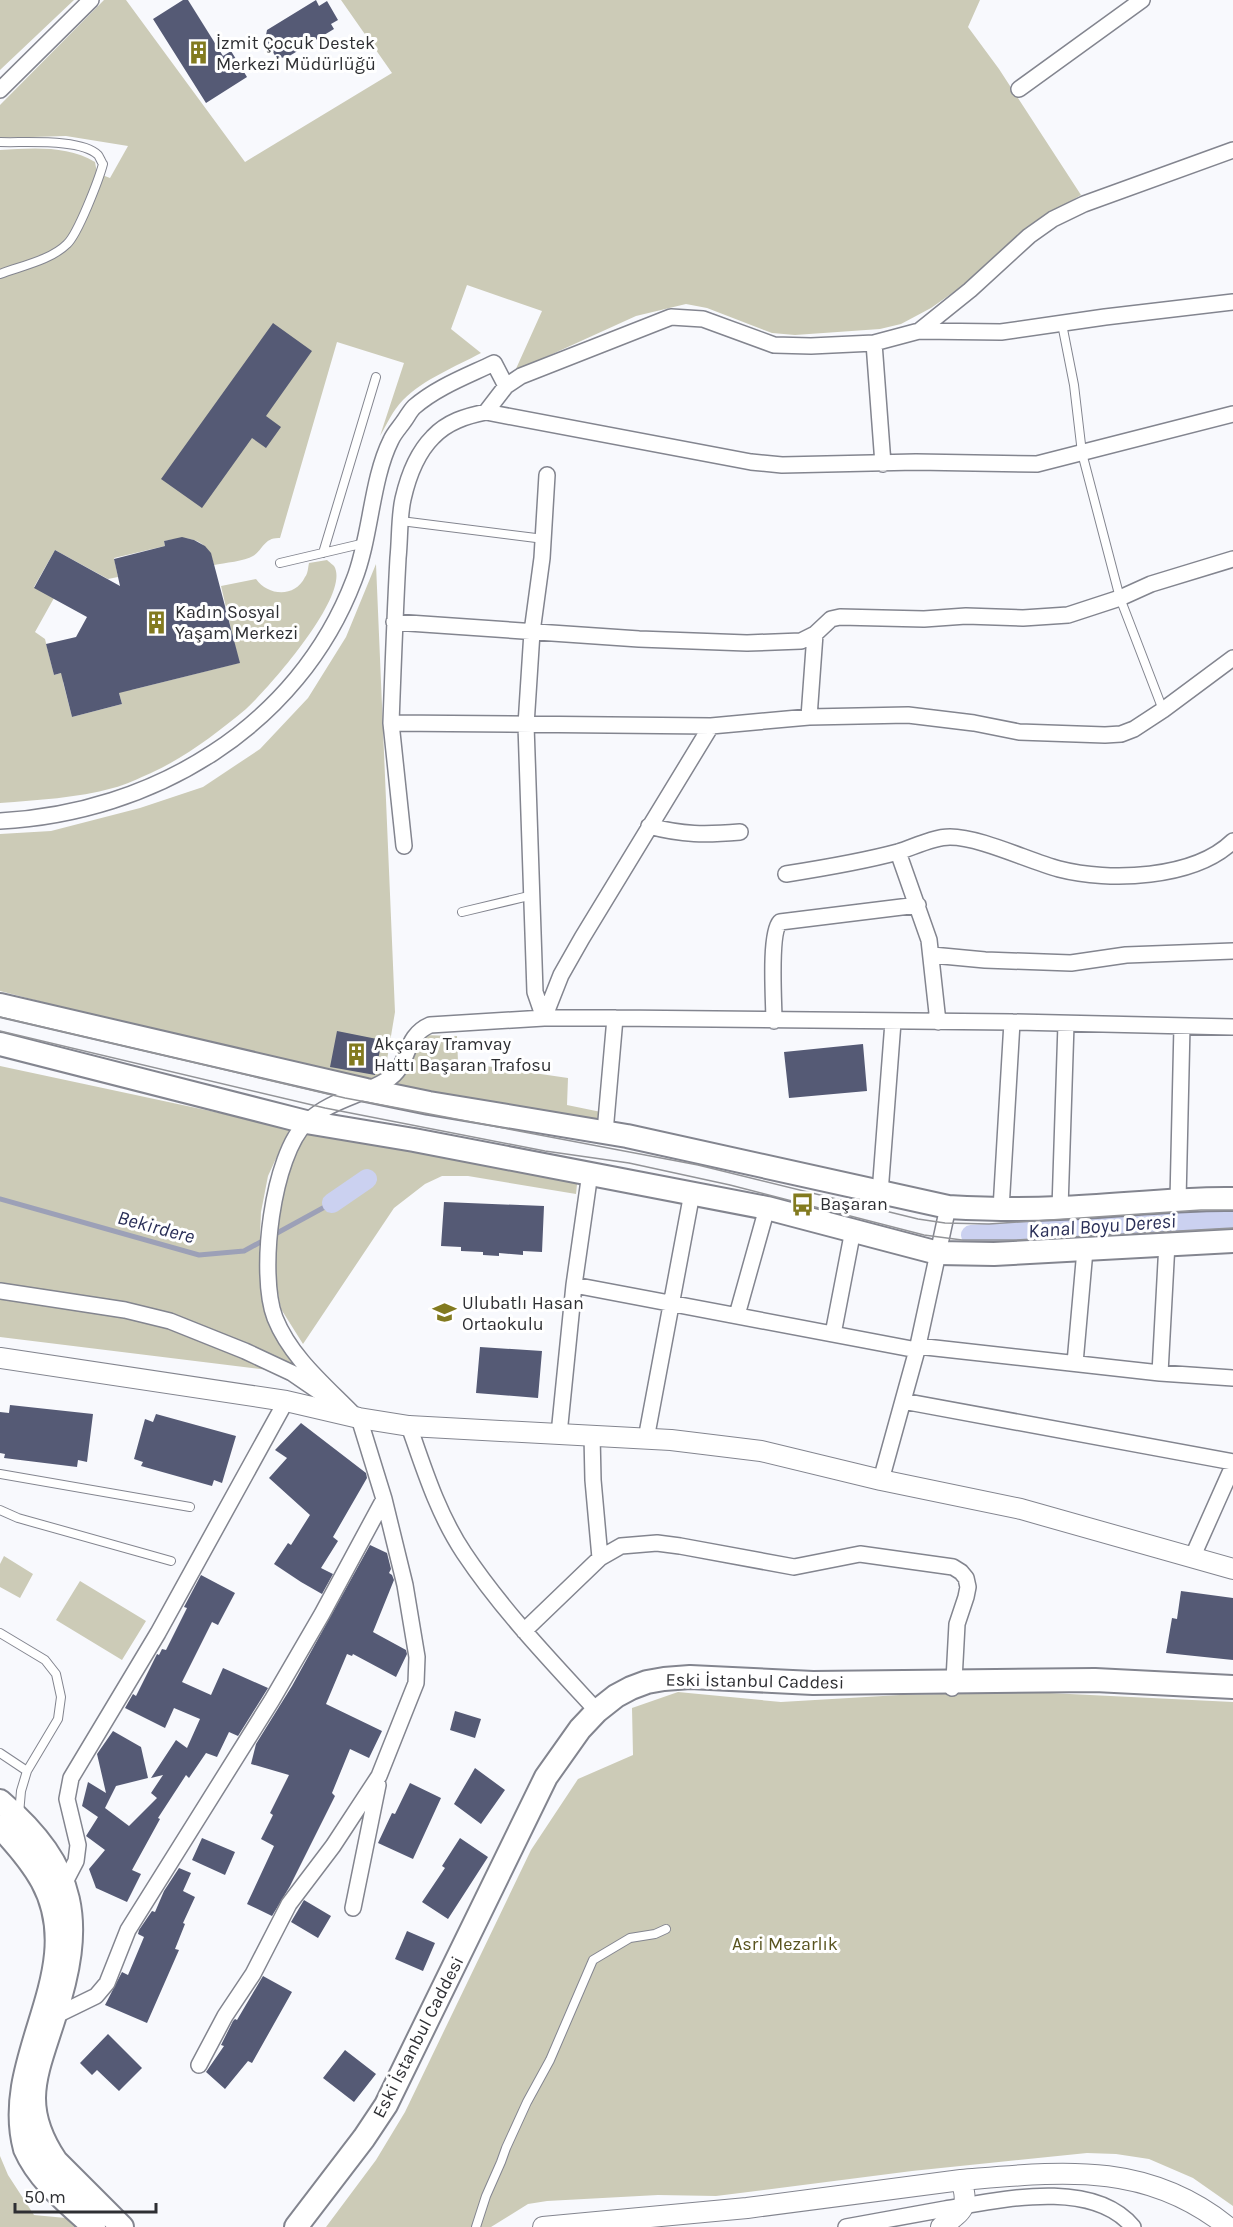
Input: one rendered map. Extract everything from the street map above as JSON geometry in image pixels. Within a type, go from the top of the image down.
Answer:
[{"type":"main road","points":[[0,1005],[366,1090],[605,1132],[880,1193],[943,1230],[994,1254],[1233,1241]]},
{"type":"main road","points":[[0,1044],[306,1122],[692,1193],[767,1208],[853,1230],[943,1230],[1001,1209],[1233,1199]]},
{"type":"main road","name":"Eski İstanbul Caddesi","points":[[296,2227],[364,2138],[386,2105],[546,1777],[580,1729],[616,1696],[647,1682],[699,1677],[813,1683],[953,1684],[1233,1695]]},
{"type":"main road","name":"Eski İstanbul Caddesi","points":[[313,2227],[390,2119],[556,1782],[582,1746],[607,1719],[637,1697],[677,1686],[898,1691],[953,1684],[1095,1680],[1233,1687]]},
{"type":"main road","points":[[0,1801],[19,1848],[43,1883],[56,1928],[50,1973],[17,2077],[15,2108],[20,2136],[41,2176],[94,2227]]},
{"type":"main road","points":[[9,1822],[38,1838],[50,1855],[64,1884],[71,1917],[72,1940],[68,1965],[34,2087],[37,2124],[56,2161],[122,2227]]},
{"type":"street","points":[[0,90],[91,0]]},
{"type":"street","points":[[1019,89],[1142,0]]},
{"type":"street","points":[[919,331],[970,290],[1029,236],[1053,219],[1084,204],[1233,150]]},
{"type":"street","points":[[486,412],[506,386],[521,376],[671,318],[703,319],[774,345],[811,346],[874,343],[919,331],[1001,332],[1233,302]]},
{"type":"street","points":[[874,343],[883,464]]},
{"type":"street","points":[[0,821],[66,813],[107,803],[183,772],[225,746],[281,694],[312,658],[342,610],[355,578],[365,543],[382,465],[391,440],[413,408],[444,387],[494,363],[506,386]]},
{"type":"street","points":[[404,846],[392,723],[394,622],[402,501],[409,477],[420,454],[433,437],[448,425],[468,416],[486,412],[751,462],[782,465],[916,462],[1037,464],[1233,414]]},
{"type":"street","points":[[543,1018],[535,992],[526,725],[532,632],[544,539],[547,475]]},
{"type":"street","points":[[394,622],[639,639],[747,643],[801,641],[815,634],[831,619],[840,617],[924,619],[966,616],[1051,617],[1082,612],[1151,584],[1233,559]]},
{"type":"street","points":[[809,717],[815,634]]},
{"type":"street","points":[[392,723],[711,726],[809,717],[908,715],[974,723],[1018,732],[1121,734],[1134,729],[1163,710],[1233,658]]},
{"type":"street","points":[[543,1018],[561,975],[711,726]]},
{"type":"street","points":[[649,826],[680,834],[740,832]]},
{"type":"street","points":[[786,874],[847,864],[940,839],[956,838],[1074,872],[1140,876],[1195,863],[1213,856],[1233,841]]},
{"type":"street","points":[[898,852],[918,905],[932,955],[938,1022]]},
{"type":"street","points":[[774,1021],[775,931],[780,922],[918,905]]},
{"type":"street","points":[[932,955],[985,960],[1071,963],[1126,955],[1233,951]]},
{"type":"street","points":[[199,2065],[225,2016],[253,1974],[289,1904],[333,1846],[379,1776],[409,1705],[418,1668],[405,1585],[384,1499],[357,1417],[295,1355],[275,1317],[268,1263],[276,1189],[284,1159],[293,1139],[306,1122],[325,1108],[388,1080],[400,1069],[412,1038],[420,1029],[430,1025],[543,1018],[615,1018],[1233,1027]]},
{"type":"street","points":[[605,1132],[615,1018]]},
{"type":"street","points":[[880,1193],[892,1022]]},
{"type":"street","points":[[1001,1209],[1012,1022]]},
{"type":"street","points":[[1060,1208],[1066,1024]]},
{"type":"street","points":[[1178,1200],[1182,1026]]},
{"type":"street","points":[[560,1434],[574,1285],[590,1173]]},
{"type":"street","points":[[646,1438],[692,1193]]},
{"type":"street","points":[[737,1316],[767,1208]]},
{"type":"street","points":[[832,1334],[853,1230]]},
{"type":"street","points":[[881,1480],[917,1348],[943,1230]]},
{"type":"street","points":[[1160,1373],[1167,1243]]},
{"type":"street","points":[[1074,1363],[1085,1250]]},
{"type":"street","points":[[574,1285],[917,1348],[1160,1373],[1233,1378]]},
{"type":"street","points":[[0,1291],[125,1310],[170,1321],[245,1351],[292,1373],[357,1417]]},
{"type":"street","points":[[0,1358],[286,1401],[409,1426],[646,1438],[724,1445],[761,1451],[881,1480],[1021,1509],[1233,1569]]},
{"type":"street","points":[[64,1884],[78,1853],[67,1799],[71,1778],[158,1633],[286,1401]]},
{"type":"street","points":[[903,1401],[1233,1464],[1192,1558]]},
{"type":"street","points":[[409,1426],[428,1481],[464,1552],[524,1631],[597,1712]]},
{"type":"street","points":[[592,1435],[593,1480],[600,1558]]},
{"type":"street","points":[[55,2016],[96,1996],[107,1983],[128,1930],[272,1700],[322,1614],[384,1499]]},
{"type":"street","points":[[524,1631],[600,1558],[621,1546],[657,1543],[711,1550],[794,1567],[860,1554],[953,1567],[962,1572],[968,1587],[957,1624],[953,1684]]},
{"type":"street","points":[[353,1908],[379,1776]]},
{"type":"street","points":[[543,2227],[735,2209],[961,2180],[1066,2172],[1134,2180],[1166,2190],[1189,2200],[1227,2227]]},
{"type":"street","points":[[941,2227],[964,2206],[966,2198],[961,2180]]},
{"type":"street","points":[[846,2227],[1021,2197],[1050,2195],[1081,2199],[1118,2214],[1134,2227]]},
{"type":"lane","points":[[0,142],[65,144],[99,155],[103,164],[99,181],[70,242],[46,256],[0,274]]},
{"type":"lane","points":[[1062,324],[1074,385],[1082,453],[1120,598],[1163,710]]},
{"type":"lane","points":[[323,553],[376,377]]},
{"type":"lane","points":[[401,521],[544,539]]},
{"type":"lane","points":[[280,563],[365,543]]},
{"type":"lane","points":[[462,912],[533,895]]},
{"type":"lane","points":[[0,1474],[190,1506]]},
{"type":"lane","points":[[0,1510],[54,1529],[171,1561]]},
{"type":"lane","points":[[0,1633],[45,1660],[56,1674],[61,1697],[58,1719],[27,1771],[9,1822]]},
{"type":"lane","points":[[0,1753],[27,1771]]},
{"type":"lane","points":[[476,2227],[506,2148],[527,2102],[550,2061],[593,1960],[630,1938],[655,1934],[666,1929]]},
{"type":"green space","points":[[0,0],[74,0],[0,70]]},
{"type":"green space","points":[[104,0],[126,0],[245,162],[392,73],[341,0],[980,0],[968,27],[999,69],[1081,195],[1045,216],[958,289],[931,308],[901,324],[880,329],[795,335],[772,333],[707,308],[686,304],[636,316],[515,371],[542,311],[467,285],[451,329],[481,353],[440,374],[411,393],[396,408],[380,436],[404,363],[337,342],[280,538],[270,540],[249,558],[214,565],[207,549],[196,541],[182,538],[164,541],[165,546],[114,558],[118,577],[108,579],[55,550],[34,587],[54,598],[35,632],[45,639],[54,675],[72,670],[63,682],[72,717],[122,704],[114,675],[131,690],[239,663],[221,586],[256,579],[267,589],[288,591],[301,584],[307,574],[309,563],[327,560],[334,566],[336,579],[331,597],[320,619],[305,641],[271,683],[246,709],[201,744],[164,767],[118,787],[57,798],[0,803],[0,150],[49,149],[73,153],[95,162],[97,173],[110,178],[128,146],[66,136],[0,138],[0,105]]},
{"type":"green space","points":[[376,564],[395,1012],[385,1072],[366,1086],[0,991],[0,834],[51,831],[140,808],[203,787],[260,749],[308,698],[346,637]]},
{"type":"green space","points":[[422,1035],[457,1036],[458,1062],[568,1078],[567,1105],[601,1112],[599,1127],[396,1085],[407,1068]]},
{"type":"green space","points":[[0,1066],[290,1128],[268,1176],[261,1212],[259,1263],[267,1319],[295,1355],[292,1373],[0,1337]]},
{"type":"green space","points":[[307,1129],[578,1175],[576,1194],[468,1176],[442,1176],[425,1184],[394,1208],[303,1344],[281,1309],[273,1265],[281,1187]]},
{"type":"green space","points":[[4,1556],[33,1574],[20,1598],[0,1587],[0,1564]]},
{"type":"green space","points":[[80,1581],[146,1621],[122,1660],[56,1620]]},
{"type":"green space","name":"Asri Mezarlık","points":[[678,1692],[781,1702],[900,1695],[1029,1692],[1233,1702],[1233,2206],[1193,2178],[1149,2159],[1087,2153],[912,2171],[716,2196],[658,2195],[547,2201],[528,2204],[491,2227],[326,2227],[376,2160],[405,2112],[531,1850],[578,1779],[633,1755],[632,1708]]},
{"type":"green space","points":[[0,2156],[8,2175],[34,2215],[66,2218],[76,2227],[0,2227]]},
{"type":"building","name":"İzmit Çocuk Destek Merkezi Müdürlüğü","points":[[183,0],[188,0],[223,56],[231,51],[247,77],[206,103],[153,19]]},
{"type":"building","points":[[316,0],[319,6],[327,1],[338,20],[331,24],[334,29],[286,58],[276,57],[265,40],[267,30]]},
{"type":"building","points":[[273,323],[312,351],[266,416],[281,427],[266,448],[252,438],[202,508],[161,479]]},
{"type":"building","name":"Kadın Sosyal Yaşam Merkezi","points":[[182,537],[205,546],[211,553],[240,663],[119,693],[122,704],[72,717],[61,673],[54,675],[46,644],[76,637],[87,617],[34,588],[55,550],[120,586],[114,559],[165,546],[164,541]]},
{"type":"building","name":"Akçaray Tramvay Hattı Başaran Trafosu","points":[[337,1031],[382,1040],[375,1075],[330,1067]]},
{"type":"building","points":[[863,1044],[867,1091],[789,1098],[784,1052]]},
{"type":"building","points":[[444,1202],[544,1206],[542,1252],[523,1251],[523,1255],[499,1253],[499,1256],[483,1255],[483,1252],[461,1251],[461,1247],[441,1246]]},
{"type":"building","points":[[480,1347],[542,1351],[538,1398],[476,1393]]},
{"type":"building","points":[[10,1405],[93,1414],[87,1462],[78,1460],[77,1467],[4,1458],[5,1454],[0,1453],[0,1412],[9,1413]]},
{"type":"building","points":[[156,1414],[236,1436],[222,1483],[214,1480],[212,1486],[141,1466],[143,1462],[134,1459],[145,1419],[153,1422]]},
{"type":"building","points":[[301,1423],[366,1473],[367,1478],[333,1537],[338,1541],[321,1568],[333,1574],[322,1594],[274,1564],[288,1543],[291,1545],[310,1515],[269,1478],[287,1458],[275,1450]]},
{"type":"building","points":[[370,1545],[387,1553],[391,1569],[389,1573],[394,1580],[373,1632],[406,1650],[407,1654],[396,1677],[353,1654],[352,1656],[347,1654],[326,1704],[382,1731],[369,1758],[350,1749],[332,1793],[335,1796],[290,1886],[272,1916],[247,1904],[274,1846],[261,1839],[273,1815],[270,1813],[289,1775],[251,1764],[256,1744],[292,1686]]},
{"type":"building","points":[[201,1575],[235,1593],[218,1625],[212,1622],[182,1682],[211,1695],[223,1668],[268,1688],[238,1736],[229,1732],[217,1757],[206,1753],[189,1778],[186,1775],[158,1818],[160,1819],[132,1870],[141,1874],[127,1902],[96,1888],[89,1869],[105,1850],[86,1836],[98,1817],[82,1806],[88,1782],[106,1793],[97,1754],[113,1731],[141,1747],[148,1778],[116,1786],[105,1808],[129,1826],[157,1798],[151,1793],[163,1775],[151,1778],[176,1740],[187,1748],[200,1719],[174,1708],[165,1728],[125,1708],[133,1694],[136,1696],[157,1654],[159,1655],[162,1649],[166,1650],[187,1608],[184,1607]]},
{"type":"building","points":[[1181,1591],[1233,1598],[1233,1660],[1166,1653],[1172,1618],[1177,1619]]},
{"type":"building","points":[[455,1711],[481,1719],[475,1738],[450,1730]]},
{"type":"building","points":[[475,1768],[505,1790],[481,1824],[454,1804]]},
{"type":"building","points":[[410,1783],[441,1798],[413,1859],[378,1843]]},
{"type":"building","points":[[202,1838],[235,1852],[225,1875],[192,1860]]},
{"type":"building","points":[[460,1838],[488,1857],[448,1919],[422,1902],[445,1868],[442,1866]]},
{"type":"building","points":[[179,1868],[191,1873],[183,1891],[195,1897],[183,1923],[185,1924],[175,1949],[179,1950],[147,2023],[105,2005],[122,1972],[128,1975],[144,1937],[138,1934],[139,1930],[152,1911],[155,1912],[164,1891]]},
{"type":"building","points":[[304,1900],[331,1916],[318,1938],[291,1922]]},
{"type":"building","points":[[407,1931],[435,1943],[423,1971],[395,1959]]},
{"type":"building","points":[[263,1976],[292,1992],[252,2063],[248,2061],[225,2089],[206,2072],[224,2046],[221,2045],[233,2021],[237,2020]]},
{"type":"building","points":[[108,2034],[142,2068],[119,2091],[97,2070],[92,2075],[80,2063]]},
{"type":"building","points":[[345,2050],[376,2074],[354,2102],[323,2078]]},
{"type":"waterway","points":[[332,1203],[367,1179]]},
{"type":"waterway","name":"Bekirdere","points":[[0,1199],[199,1255],[244,1251],[332,1203]]},
{"type":"waterway","name":"Kanal Boyu Deresi","points":[[971,1235],[1233,1218]]},
{"type":"tram line","points":[[0,1017],[345,1098],[698,1165],[918,1219],[945,1223],[989,1224],[1201,1210],[1233,1210]]},
{"type":"tram line","points":[[0,1031],[325,1108],[545,1151],[629,1163],[730,1185],[924,1235],[962,1240],[1016,1240],[1233,1228]]},
{"type":"place","name":"İzmit Çocuk Destek Merkezi Müdürlüğü","points":[[198,53]]},
{"type":"place","name":"Kadın Sosyal Yaşam Merkezi","points":[[157,622]]},
{"type":"place","name":"Akçaray Tramvay Hattı Başaran Trafosu","points":[[356,1054]]},
{"type":"place","name":"Başaran","points":[[802,1204]]},
{"type":"place","name":"Ulubatlı Hasan Ortaokulu","points":[[444,1313]]}]
